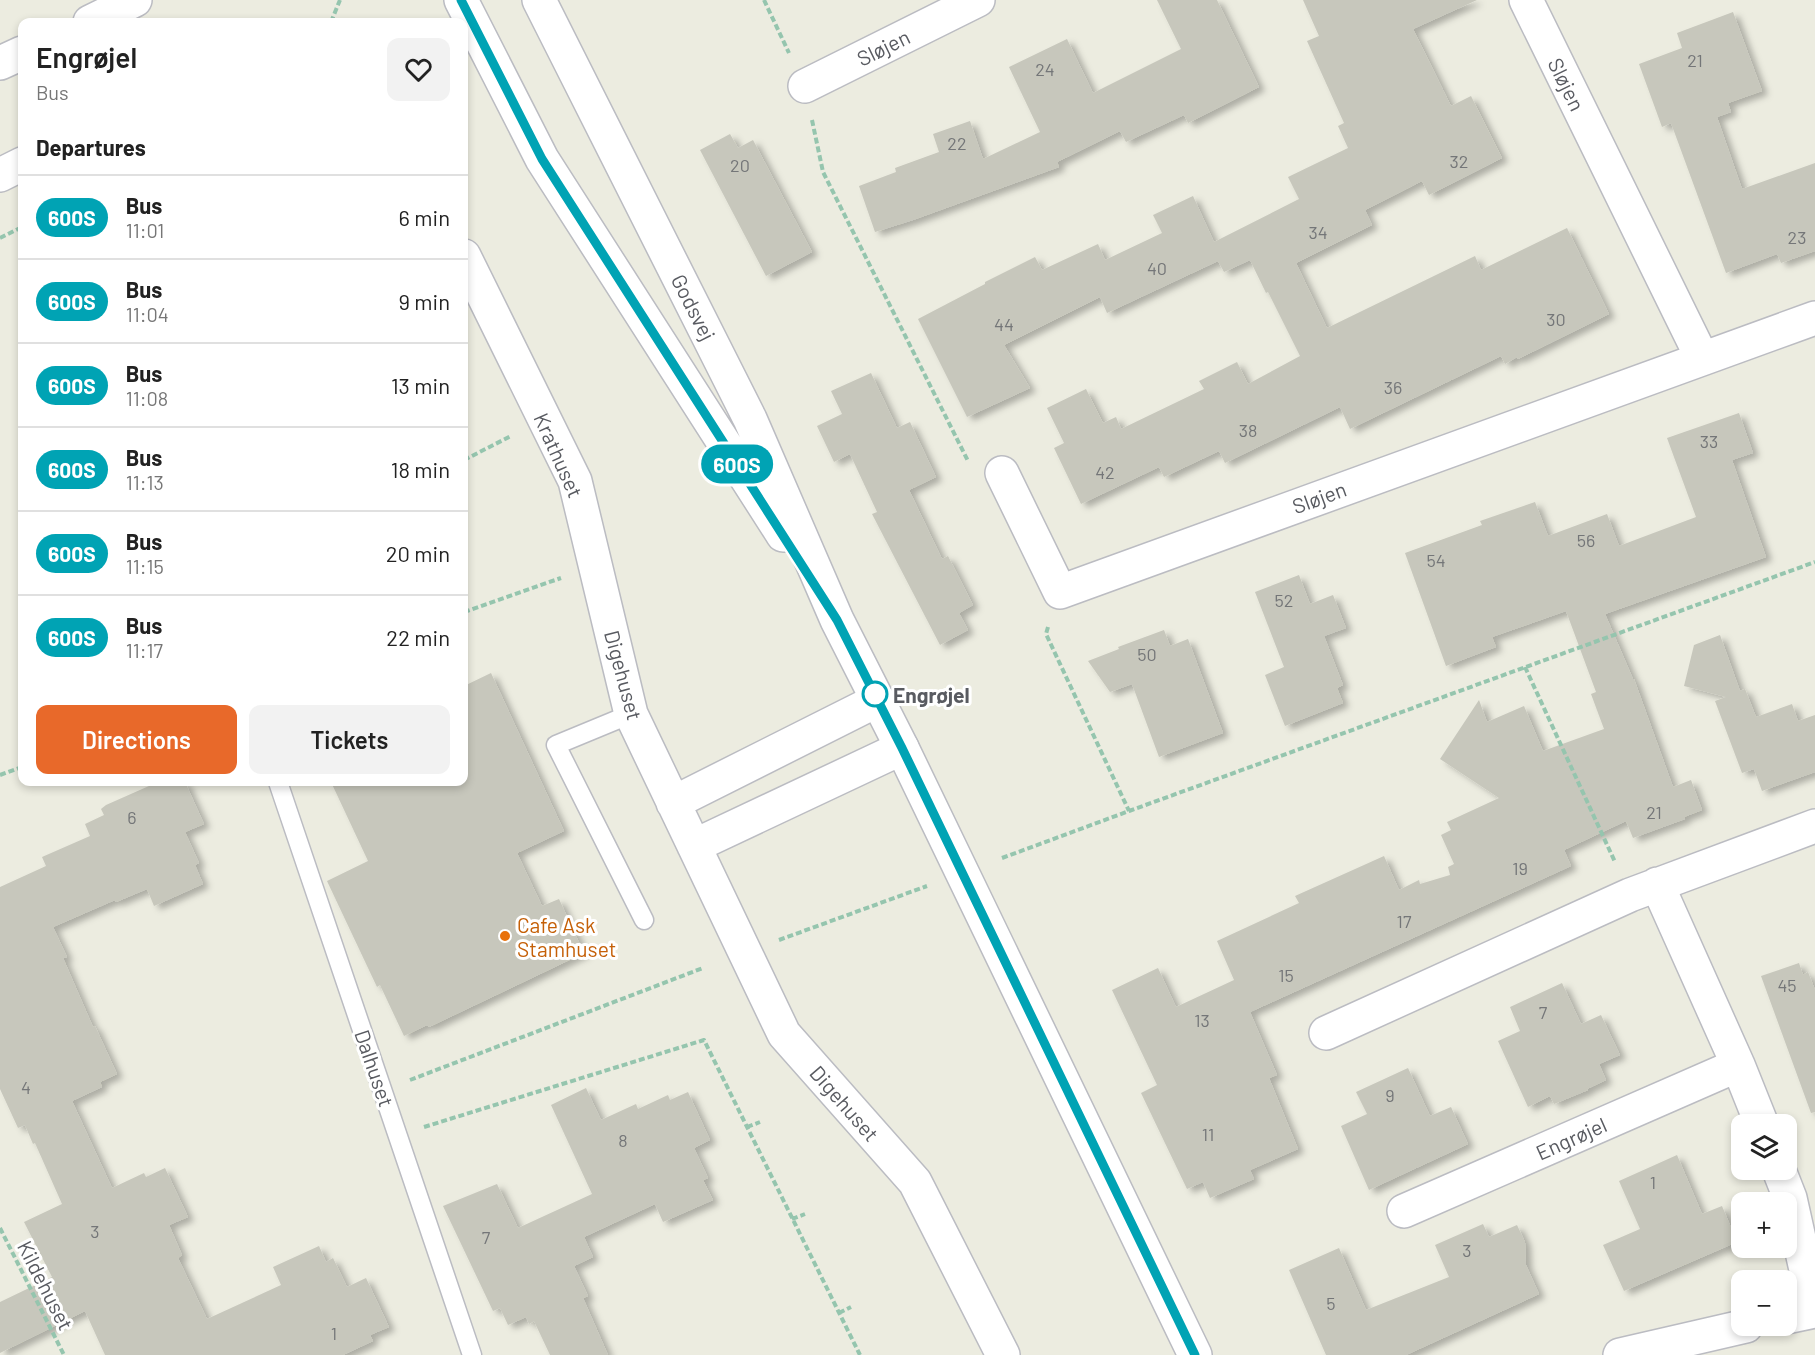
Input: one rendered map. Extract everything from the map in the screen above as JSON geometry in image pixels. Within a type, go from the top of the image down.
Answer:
[{"type":"street","points":[[98,18],[135,0]]},
{"type":"street","name":"Godsvej","points":[[461,0],[542,159],[837,620]]},
{"type":"street","name":"Godsvej","points":[[539,0],[750,419],[837,620],[902,748],[1195,1355]]},
{"type":"street","name":"Sløjen","points":[[1530,1],[1702,358]]},
{"type":"street","name":"Sløjen","points":[[805,86],[966,3]]},
{"type":"street","points":[[0,63],[18,55]]},
{"type":"street","points":[[0,175],[18,166]]},
{"type":"street","name":"Krathuset","points":[[468,264],[575,481],[596,566]]},
{"type":"street","name":"Sløjen","points":[[1060,592],[1815,318]]},
{"type":"street","points":[[1002,473],[1060,592]]},
{"type":"street","name":"Digehuset","points":[[596,566],[631,714],[784,1034],[915,1182],[1003,1355]]},
{"type":"street","points":[[673,803],[878,700]]},
{"type":"street","points":[[694,846],[902,748]]},
{"type":"street","points":[[1326,1033],[1644,890],[1815,826]]},
{"type":"street","points":[[1644,890],[1738,1065],[1758,1114]]},
{"type":"street","name":"Engrøjel","points":[[1404,1211],[1738,1065]]},
{"type":"street","points":[[1783,1180],[1790,1198],[1815,1311],[1797,1315]]},
{"type":"street","points":[[1635,1353],[1731,1330]]},
{"type":"lane","points":[[631,714],[556,745],[644,920]]},
{"type":"lane","name":"Dalhuset","points":[[279,786],[472,1355]]},
{"type":"path","points":[[333,18],[340,0]]},
{"type":"path","points":[[764,0],[805,86],[823,172],[972,469],[1002,473]]},
{"type":"path","points":[[0,238],[18,229]]},
{"type":"path","points":[[468,458],[544,419]]},
{"type":"path","points":[[1002,858],[1815,562]]},
{"type":"path","points":[[468,611],[596,566]]},
{"type":"path","points":[[1060,592],[1046,634],[1129,811]]},
{"type":"path","points":[[1525,667],[1644,890]]},
{"type":"path","points":[[0,774],[18,767]]},
{"type":"path","points":[[774,942],[936,882]]},
{"type":"path","points":[[383,1090],[703,968]]},
{"type":"path","points":[[398,1135],[704,1040],[860,1355]]},
{"type":"path","points":[[747,1127],[760,1122]]},
{"type":"path","points":[[792,1219],[805,1214]]},
{"type":"path","name":"Kildehuset","points":[[0,1228],[64,1355]]},
{"type":"path","points":[[839,1313],[850,1307]]},
{"type":"building","points":[[1157,0],[1217,0],[1259,87],[1188,123],[1184,115],[1126,142],[1120,131],[1057,162],[1059,167],[875,232],[859,186],[896,172],[895,168],[939,152],[933,134],[970,121],[983,159],[1040,132],[1009,67],[1067,39],[1093,93],[1181,49]]},
{"type":"building","points":[[1303,0],[1477,0],[1413,29],[1451,106],[1471,96],[1502,158],[1429,195],[1422,181],[1365,210],[1372,225],[1296,263],[1327,328],[1475,256],[1481,270],[1567,228],[1609,314],[1518,359],[1517,357],[1505,364],[1501,356],[1350,429],[1340,407],[1225,463],[1219,451],[1164,477],[1159,467],[1081,504],[1054,448],[1064,443],[1047,408],[1086,389],[1103,423],[1116,417],[1121,429],[1204,389],[1199,381],[1237,362],[1248,384],[1300,356],[1250,260],[1224,272],[1218,261],[1107,313],[1100,297],[1004,345],[1030,388],[967,417],[918,319],[1035,257],[1042,270],[1098,244],[1105,260],[1162,233],[1153,215],[1193,196],[1214,242],[1299,199],[1288,177],[1348,148],[1338,126],[1344,123],[1307,41],[1319,36]]},
{"type":"building","points":[[1733,12],[1762,91],[1728,103],[1731,112],[1717,117],[1742,189],[1815,163],[1815,251],[1781,263],[1777,254],[1726,273],[1671,123],[1662,127],[1639,64],[1682,48],[1677,33]]},
{"type":"building","points":[[730,134],[738,148],[753,140],[812,252],[766,276],[700,150]]},
{"type":"building","points":[[871,373],[897,428],[910,422],[936,477],[909,490],[942,559],[948,556],[973,605],[959,613],[968,630],[940,645],[872,514],[877,512],[850,454],[834,462],[817,426],[842,414],[831,391]]},
{"type":"building","points":[[1739,413],[1753,453],[1732,460],[1766,557],[1605,614],[1634,679],[1673,787],[1691,780],[1702,810],[1684,817],[1685,819],[1633,838],[1626,821],[1564,850],[1571,866],[1250,1012],[1277,1075],[1269,1078],[1298,1149],[1250,1170],[1254,1179],[1210,1198],[1203,1182],[1187,1189],[1141,1093],[1157,1085],[1112,990],[1158,968],[1176,1007],[1234,980],[1217,941],[1299,903],[1295,896],[1384,856],[1399,890],[1419,880],[1420,884],[1450,875],[1448,867],[1454,864],[1441,835],[1451,830],[1447,822],[1499,798],[1440,759],[1479,700],[1487,722],[1524,706],[1543,751],[1604,729],[1591,694],[1596,692],[1566,611],[1492,637],[1496,647],[1446,666],[1405,553],[1482,525],[1480,521],[1535,502],[1548,536],[1607,514],[1619,546],[1696,517],[1667,438]]},
{"type":"building","points":[[1299,575],[1310,604],[1333,595],[1346,628],[1324,636],[1343,685],[1337,688],[1343,703],[1285,726],[1265,675],[1284,667],[1255,592]]},
{"type":"building","points":[[1164,630],[1170,646],[1188,639],[1223,733],[1159,757],[1132,684],[1110,692],[1088,661]]},
{"type":"building","points":[[1720,635],[1740,691],[1745,689],[1756,717],[1792,704],[1798,721],[1815,715],[1815,772],[1762,791],[1754,769],[1742,773],[1715,701],[1726,697],[1684,686],[1694,645]]},
{"type":"building","points":[[491,673],[564,831],[517,853],[542,906],[559,899],[584,953],[429,1027],[427,1025],[404,1036],[380,985],[377,987],[327,881],[368,861],[333,786],[468,786],[468,684]]},
{"type":"building","points":[[149,786],[187,786],[204,824],[185,832],[199,863],[195,865],[203,884],[154,906],[147,889],[53,927],[67,957],[63,958],[93,1027],[95,1026],[117,1074],[100,1082],[102,1087],[72,1101],[112,1188],[144,1173],[146,1177],[165,1168],[188,1217],[169,1225],[182,1255],[178,1258],[207,1319],[281,1285],[273,1267],[319,1246],[326,1262],[333,1258],[347,1287],[366,1278],[389,1327],[370,1335],[373,1341],[343,1355],[105,1355],[85,1311],[0,1353],[0,1302],[52,1277],[24,1222],[62,1204],[35,1143],[33,1144],[25,1125],[18,1128],[0,1089],[0,887],[46,866],[42,857],[90,836],[85,824],[104,815],[101,809]]},
{"type":"building","points":[[1799,963],[1803,975],[1808,972],[1815,990],[1815,1112],[1811,1113],[1761,976]]},
{"type":"building","points":[[1562,983],[1581,1024],[1601,1015],[1620,1055],[1599,1064],[1606,1080],[1554,1104],[1550,1096],[1528,1107],[1498,1041],[1520,1031],[1510,1007]]},
{"type":"building","points":[[1408,1068],[1430,1116],[1451,1107],[1468,1144],[1369,1190],[1341,1126],[1367,1114],[1356,1092]]},
{"type":"building","points":[[586,1088],[601,1120],[636,1104],[638,1109],[668,1095],[670,1100],[688,1092],[710,1140],[694,1148],[708,1178],[703,1180],[713,1200],[663,1222],[655,1204],[584,1237],[593,1257],[574,1266],[588,1296],[583,1298],[608,1355],[550,1355],[534,1321],[529,1324],[526,1317],[508,1325],[500,1308],[493,1311],[443,1206],[497,1184],[518,1228],[592,1194],[551,1105]]},
{"type":"building","points":[[1677,1155],[1702,1214],[1722,1206],[1731,1228],[1731,1245],[1624,1291],[1603,1245],[1640,1229],[1619,1181]]},
{"type":"building","points":[[1483,1224],[1489,1237],[1517,1225],[1525,1242],[1526,1265],[1539,1294],[1406,1355],[1326,1355],[1289,1270],[1339,1248],[1366,1310],[1449,1277],[1435,1245]]},
{"type":"bus line","name":"600S","points":[[461,0],[542,159],[837,620],[902,748],[1195,1355]]},
{"type":"place","name":"Engrøjel","points":[[875,694]]},
{"type":"place","name":"Cafe Ask Stamhuset","points":[[505,936]]}]
